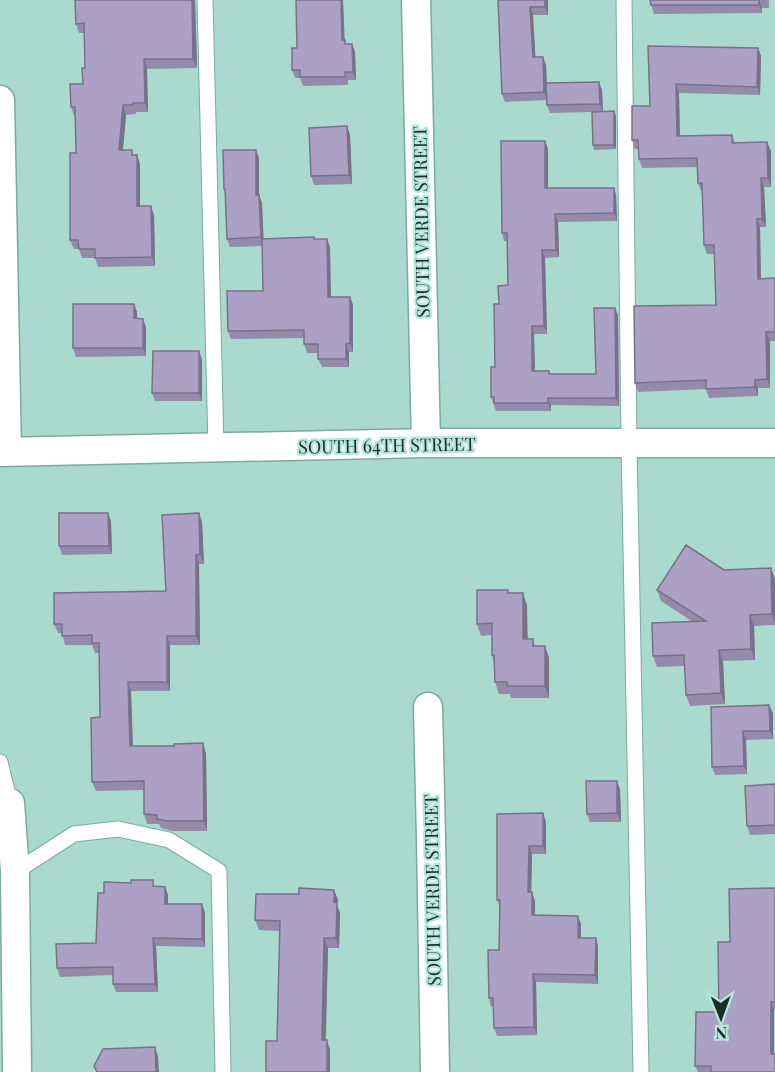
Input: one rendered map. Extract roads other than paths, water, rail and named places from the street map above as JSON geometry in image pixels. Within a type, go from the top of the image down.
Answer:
[{"type":"street","name":"SOUTH VERDE STREET","points":[[416,0],[426,443]]},
{"type":"street","points":[[0,100],[3,452]]},
{"type":"street","name":"SOUTH 64TH STREET","points":[[3,452],[426,443],[775,443]]},
{"type":"street","name":"SOUTH VERDE STREET","points":[[428,707],[435,1072]]},
{"type":"street","points":[[10,803],[15,872],[17,1072]]},
{"type":"lane","points":[[205,0],[216,447]]},
{"type":"lane","points":[[624,0],[629,443],[641,1072]]},
{"type":"lane","points":[[0,762],[10,803]]},
{"type":"lane","points":[[15,872],[74,834],[118,829],[169,840],[219,872],[223,1072]]}]
